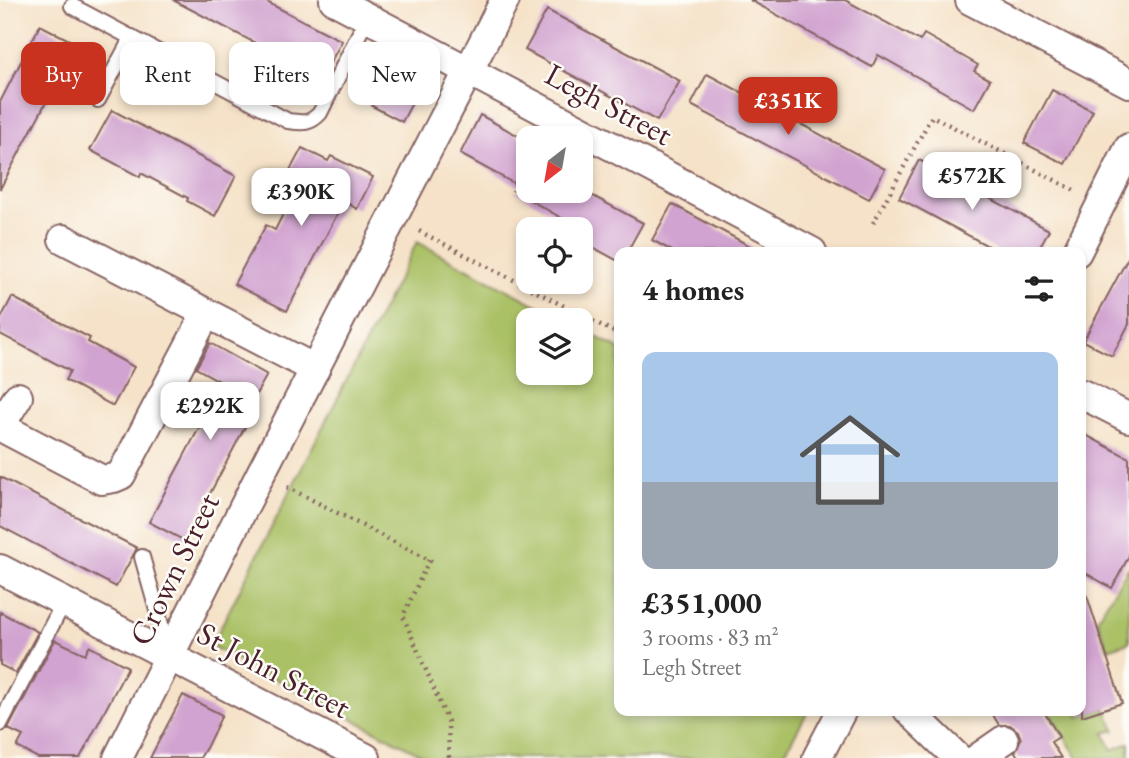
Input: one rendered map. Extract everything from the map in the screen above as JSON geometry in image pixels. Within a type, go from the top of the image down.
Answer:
[{"type":"street","name":"Legh Street","points":[[334,0],[803,247]]},
{"type":"street","name":"Crown Street","points":[[118,758],[261,473],[505,0]]},
{"type":"street","points":[[971,0],[1129,83]]},
{"type":"street","points":[[1080,247],[1129,148]]},
{"type":"street","points":[[63,239],[315,369]]},
{"type":"street","points":[[18,397],[1,426],[102,480],[121,475],[206,314]]},
{"type":"street","points":[[1086,396],[1129,418]]},
{"type":"street","name":"St John Street","points":[[0,569],[366,758]]},
{"type":"street","points":[[817,758],[839,716]]},
{"type":"street","points":[[914,716],[958,758]]},
{"type":"street","points":[[978,758],[1004,740]]},
{"type":"lane","points":[[72,6],[288,121],[303,123],[312,121],[320,114],[367,18]]},
{"type":"lane","points":[[106,87],[132,37]]},
{"type":"lane","points":[[142,557],[170,656]]},
{"type":"lane","points":[[0,724],[64,602]]},
{"type":"path","points":[[873,223],[932,116],[1080,194]]},
{"type":"path","points":[[416,229],[614,332]]},
{"type":"path","points":[[261,473],[435,563]]},
{"type":"path","points":[[429,560],[402,616],[448,722],[450,758]]},
{"type":"green space","points":[[417,242],[542,308],[516,308],[516,385],[593,385],[593,335],[614,346],[614,716],[805,716],[782,758],[428,758],[211,646]]},
{"type":"green space","points":[[1129,567],[1129,642],[1108,649],[1097,619]]},
{"type":"green space","points":[[1105,708],[1115,730],[1104,733],[1112,750],[1129,743],[1129,758],[1078,758],[1051,716],[1079,717]]},
{"type":"building","points":[[173,0],[263,0],[342,41],[334,56],[334,42],[253,42]]},
{"type":"building","points":[[750,0],[845,0],[920,41],[924,34],[978,65],[974,71],[990,80],[974,109],[878,55],[872,67]]},
{"type":"building","points":[[547,10],[680,81],[657,121],[525,50]]},
{"type":"building","points":[[40,25],[73,42],[31,42]]},
{"type":"building","points":[[21,62],[21,105],[45,105],[0,189],[0,102]]},
{"type":"building","points":[[707,74],[885,169],[869,199],[691,105]]},
{"type":"building","points":[[1052,90],[1093,111],[1065,164],[1024,143]]},
{"type":"building","points":[[373,105],[411,105],[402,122]]},
{"type":"building","points":[[112,110],[236,176],[215,216],[141,173],[140,177],[90,150]]},
{"type":"building","points":[[480,115],[516,134],[516,184],[460,154]]},
{"type":"building","points":[[302,148],[328,161],[331,156],[373,177],[357,209],[344,201],[287,311],[234,284],[266,225],[275,230],[301,179],[289,172]]},
{"type":"building","points":[[919,160],[1049,230],[1040,247],[990,247],[899,198]]},
{"type":"building","points":[[593,196],[643,223],[630,247],[614,247],[614,259],[593,247],[593,217],[560,217],[535,203],[593,203]]},
{"type":"building","points":[[672,204],[752,247],[665,247],[652,240]]},
{"type":"building","points":[[1129,256],[1129,324],[1112,356],[1086,343],[1086,335]]},
{"type":"building","points":[[12,297],[90,338],[88,342],[134,367],[113,406],[65,380],[70,371],[0,334],[0,320]]},
{"type":"building","points":[[210,343],[267,375],[251,403],[256,406],[185,541],[149,522],[223,383],[196,368]]},
{"type":"building","points":[[1086,435],[1129,458],[1129,556],[1112,588],[1086,573]]},
{"type":"building","points":[[0,477],[137,548],[116,587],[0,526]]},
{"type":"building","points":[[1086,596],[1122,703],[1086,715]]},
{"type":"building","points":[[0,612],[38,632],[16,673],[0,665]]},
{"type":"building","points":[[55,640],[85,654],[89,646],[128,667],[80,758],[38,758],[17,747],[23,736],[8,729]]},
{"type":"building","points":[[183,695],[222,715],[207,746],[200,758],[150,758]]},
{"type":"building","points":[[994,716],[1047,716],[1059,737],[1051,742],[1061,758],[1019,758],[1015,752],[1021,739],[1018,731],[1010,725],[999,725]]}]
